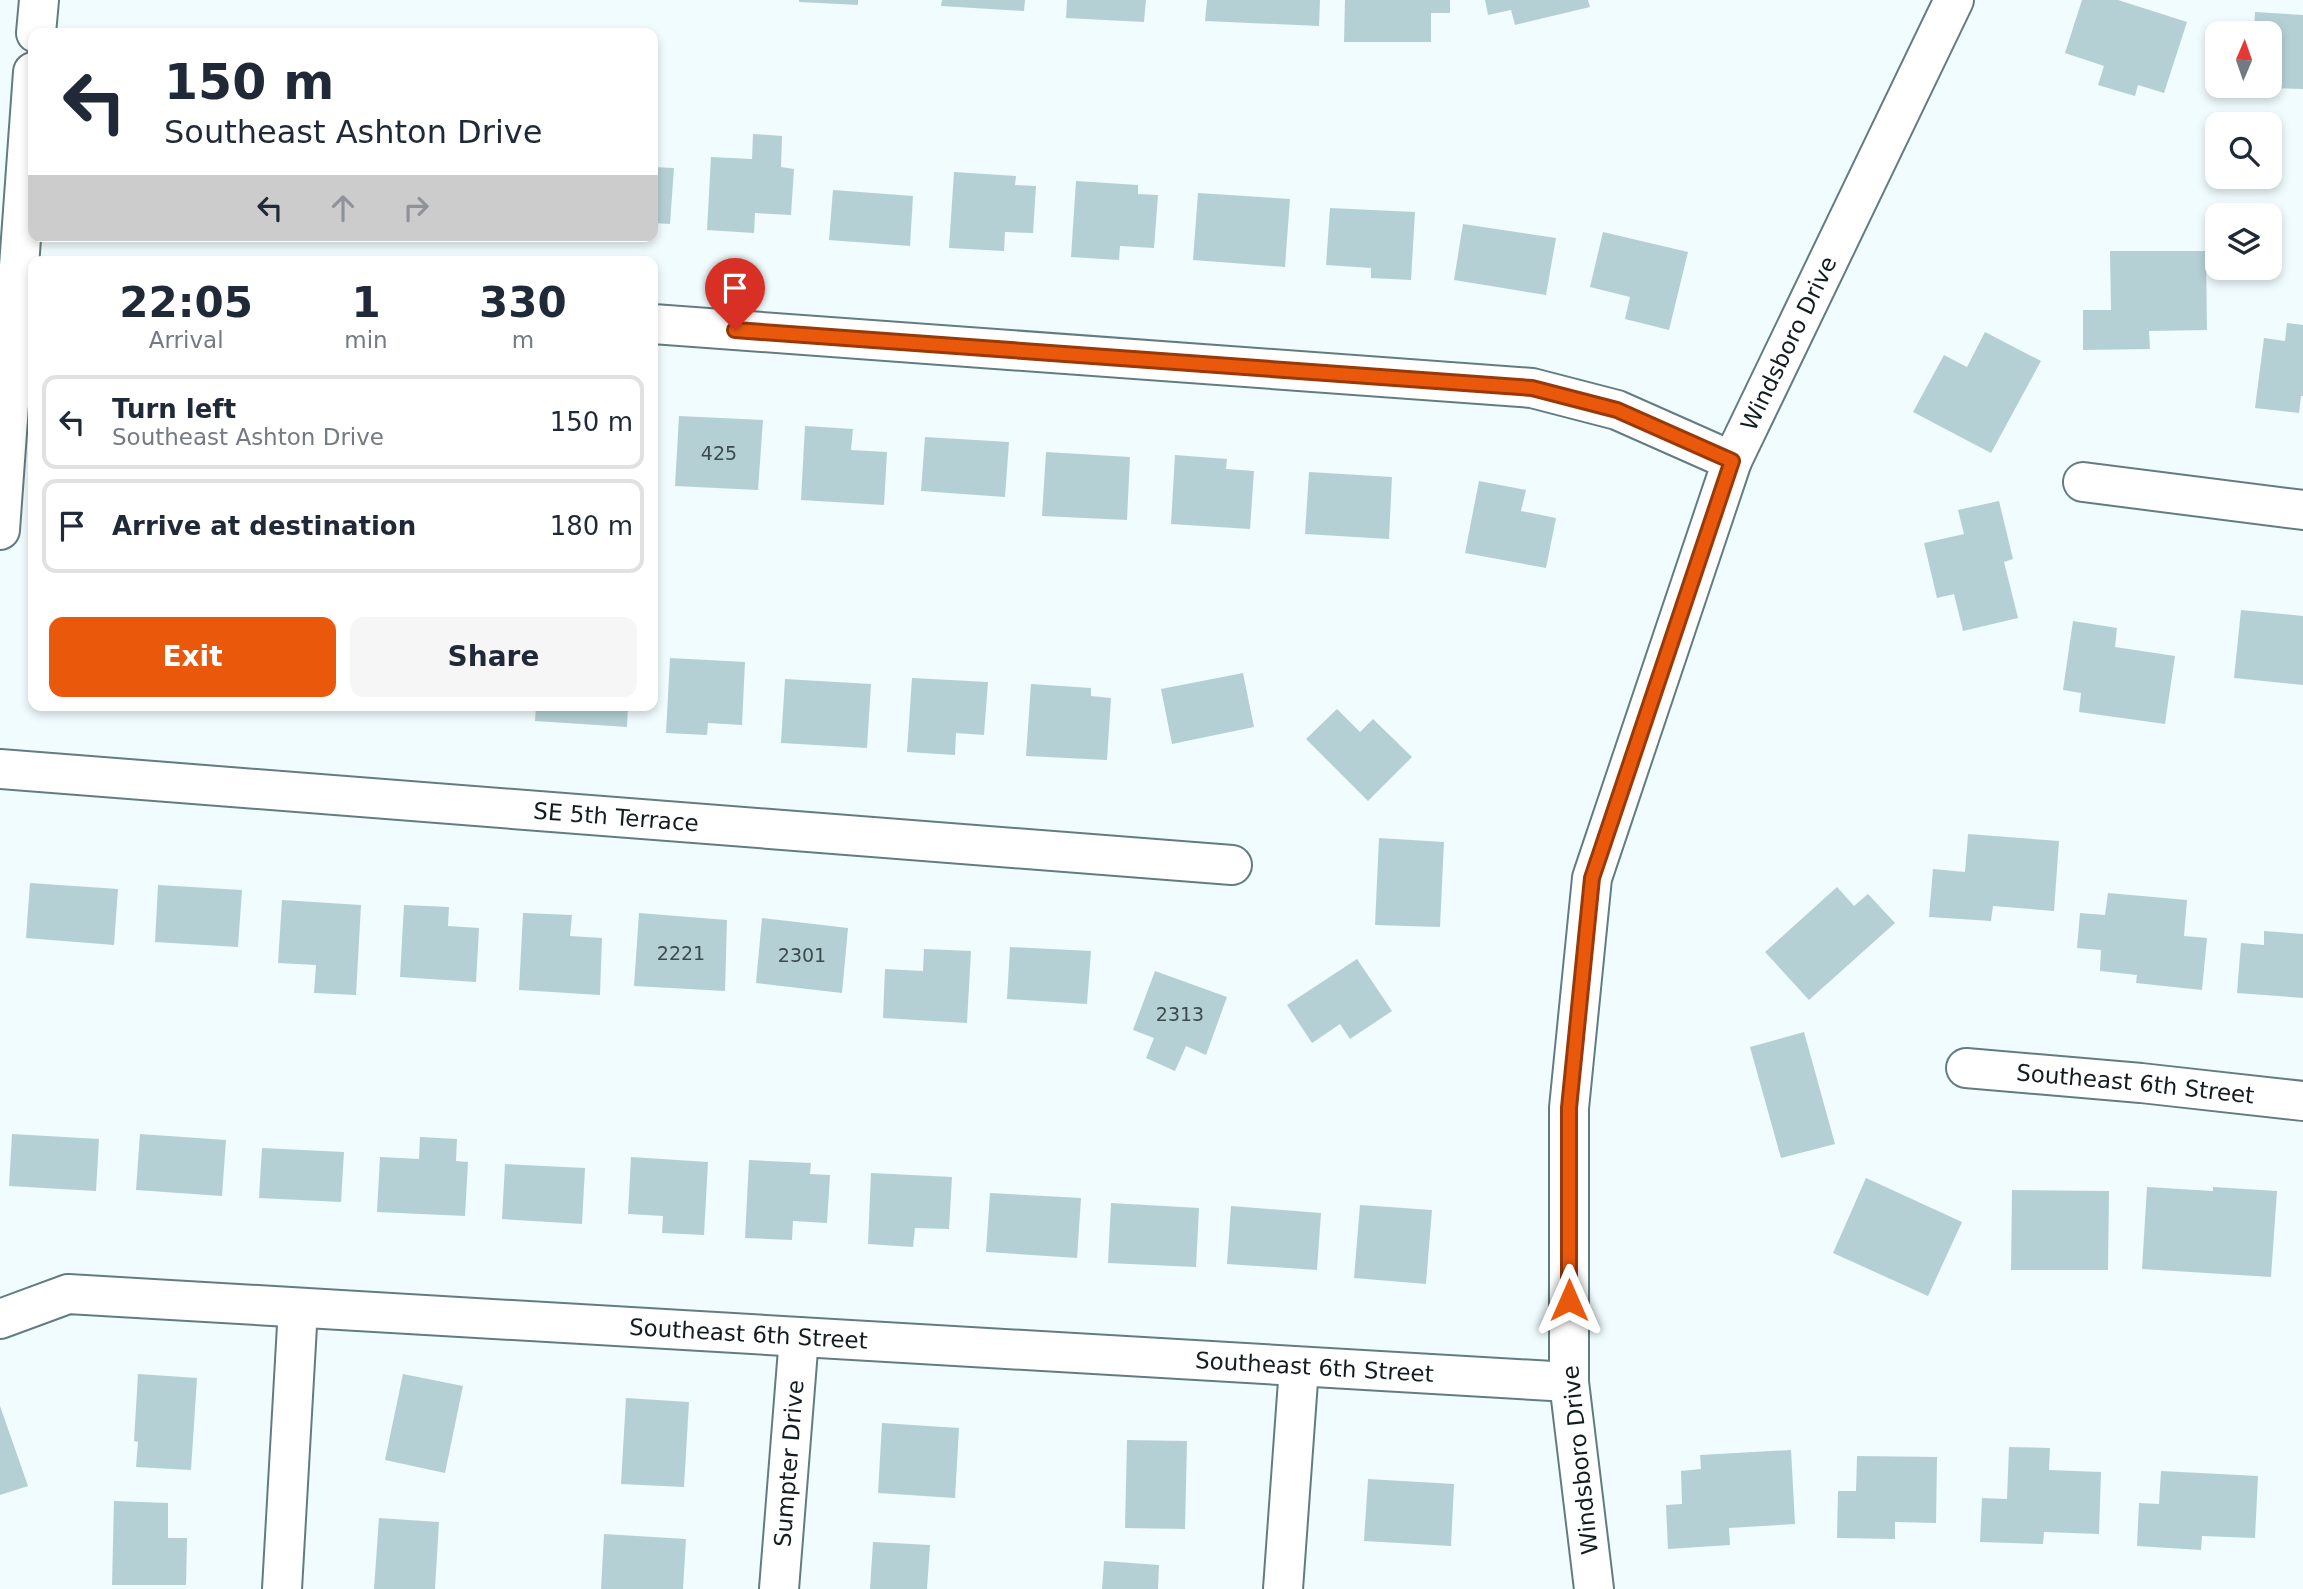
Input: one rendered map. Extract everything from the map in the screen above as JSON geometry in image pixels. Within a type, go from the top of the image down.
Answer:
[{"type":"street","points":[[36,28],[39,0]]},
{"type":"street","name":"Windsboro Drive","points":[[1594,1589],[1569,1382],[1569,1108],[1592,878],[1732,461],[1949,9]]},
{"type":"street","points":[[0,530],[28,136]]},
{"type":"street","points":[[658,324],[1532,388],[1617,410],[1732,461]]},
{"type":"street","points":[[2083,482],[2303,510]]},
{"type":"street","name":"SE 5th Terrace","points":[[0,769],[1233,865]]},
{"type":"street","name":"Southeast 6th Street","points":[[1966,1068],[2141,1083],[2303,1101]]},
{"type":"street","name":"Southeast 6th Street","points":[[0,1319],[68,1294],[1569,1382]]},
{"type":"street","points":[[282,1589],[298,1307]]},
{"type":"street","name":"Sumpter Drive","points":[[779,1589],[799,1337]]},
{"type":"street","points":[[1283,1589],[1299,1367]]},
{"type":"building","points":[[858,0],[858,5],[799,2]]},
{"type":"building","points":[[942,0],[1025,0],[1024,11],[941,6]]},
{"type":"building","points":[[1067,0],[1146,0],[1144,22],[1066,18]]},
{"type":"building","points":[[1207,0],[1320,0],[1319,26],[1205,21]]},
{"type":"building","points":[[1345,0],[1450,0],[1450,13],[1431,13],[1431,42],[1344,42]]},
{"type":"building","points":[[1485,0],[1588,0],[1590,7],[1515,25],[1511,10],[1488,15]]},
{"type":"building","points":[[2082,0],[2118,0],[2187,22],[2164,93],[2138,85],[2135,96],[2098,85],[2104,66],[2065,53]]},
{"type":"building","points":[[2255,12],[2303,15],[2303,89],[2282,88],[2282,21],[2255,21]]},
{"type":"building","points":[[753,134],[782,136],[781,167],[794,169],[791,215],[755,213],[754,233],[707,230],[711,157],[752,159]]},
{"type":"building","points":[[658,167],[674,168],[670,224],[658,223]]},
{"type":"building","points":[[954,172],[1016,176],[1015,185],[1036,186],[1033,233],[1005,232],[1004,251],[949,248]]},
{"type":"building","points":[[1076,181],[1138,185],[1138,194],[1158,195],[1154,248],[1120,246],[1119,260],[1071,257]]},
{"type":"building","points":[[833,190],[913,196],[910,246],[829,240]]},
{"type":"building","points":[[1198,193],[1290,199],[1285,267],[1193,260]]},
{"type":"building","points":[[1330,208],[1415,212],[1411,280],[1371,278],[1371,268],[1326,265]]},
{"type":"building","points":[[1463,224],[1556,238],[1546,295],[1454,280]]},
{"type":"building","points":[[1603,232],[1688,252],[1669,330],[1625,319],[1630,297],[1590,287]]},
{"type":"building","points":[[2110,251],[2205,251],[2207,330],[2149,331],[2150,349],[2083,350],[2083,310],[2111,310]]},
{"type":"building","points":[[2287,323],[2303,325],[2303,396],[2299,413],[2255,408],[2264,338],[2285,341]]},
{"type":"building","points":[[1985,332],[2041,361],[1991,453],[1913,412],[1944,355],[1967,367]]},
{"type":"building","points":[[679,416],[763,420],[758,490],[675,486]]},
{"type":"building","points":[[805,426],[853,429],[851,450],[887,452],[884,505],[801,500]]},
{"type":"building","points":[[925,437],[1009,442],[1005,497],[921,491]]},
{"type":"building","points":[[1046,452],[1130,457],[1127,520],[1042,516]]},
{"type":"building","points":[[1175,455],[1227,459],[1226,469],[1254,471],[1250,529],[1171,524]]},
{"type":"building","points":[[1309,472],[1392,477],[1389,539],[1305,534]]},
{"type":"building","points":[[1479,481],[1526,490],[1521,511],[1556,518],[1546,568],[1465,553]]},
{"type":"building","points":[[1999,501],[2013,559],[2004,562],[2018,618],[1963,631],[1954,594],[1937,598],[1924,543],[1964,534],[1958,510]]},
{"type":"building","points":[[2241,610],[2303,616],[2303,685],[2234,678]]},
{"type":"building","points":[[2073,621],[2117,628],[2115,647],[2175,656],[2165,724],[2079,712],[2081,693],[2063,690]]},
{"type":"building","points":[[670,658],[745,662],[742,725],[708,723],[707,735],[666,733]]},
{"type":"building","points":[[1243,673],[1254,727],[1172,744],[1161,689]]},
{"type":"building","points":[[912,678],[988,682],[984,735],[956,733],[955,755],[907,752]]},
{"type":"building","points":[[785,679],[871,684],[867,748],[781,743]]},
{"type":"building","points":[[1031,684],[1091,688],[1091,696],[1111,698],[1107,760],[1026,756]]},
{"type":"building","points":[[1337,709],[1360,732],[1373,719],[1412,757],[1368,801],[1306,739]]},
{"type":"building","points":[[536,711],[628,711],[627,727],[535,721]]},
{"type":"building","points":[[1968,834],[2059,841],[2054,911],[1993,906],[1991,921],[1929,917],[1933,869],[1965,872]]},
{"type":"building","points":[[1379,838],[1444,842],[1440,927],[1375,925]]},
{"type":"building","points":[[30,883],[118,889],[114,945],[26,938]]},
{"type":"building","points":[[158,885],[242,890],[238,947],[155,942]]},
{"type":"building","points":[[1837,887],[1854,906],[1868,894],[1895,923],[1809,1000],[1765,952]]},
{"type":"building","points":[[2108,893],[2187,900],[2184,936],[2207,938],[2202,990],[2136,983],[2137,975],[2100,971],[2101,950],[2077,948],[2080,913],[2105,915]]},
{"type":"building","points":[[282,900],[361,905],[356,995],[314,993],[316,965],[278,963]]},
{"type":"building","points":[[404,905],[449,907],[448,926],[479,928],[476,982],[400,977]]},
{"type":"building","points":[[523,913],[572,915],[570,936],[602,938],[600,995],[519,990]]},
{"type":"building","points":[[639,913],[727,920],[725,991],[634,986]]},
{"type":"building","points":[[762,918],[848,928],[842,993],[756,983]]},
{"type":"building","points":[[2264,931],[2303,934],[2303,998],[2237,993],[2241,943],[2264,945]]},
{"type":"building","points":[[1010,947],[1091,951],[1087,1004],[1007,999]]},
{"type":"building","points":[[924,949],[971,951],[967,1023],[883,1018],[885,969],[923,971]]},
{"type":"building","points":[[1357,959],[1392,1011],[1350,1039],[1340,1024],[1312,1043],[1287,1005]]},
{"type":"building","points":[[1155,971],[1227,997],[1206,1055],[1186,1046],[1175,1071],[1146,1058],[1154,1038],[1133,1030]]},
{"type":"building","points":[[1804,1032],[1835,1144],[1781,1158],[1750,1047]]},
{"type":"building","points":[[12,1134],[99,1139],[96,1191],[9,1186]]},
{"type":"building","points":[[140,1134],[226,1140],[222,1196],[136,1190]]},
{"type":"building","points":[[420,1137],[457,1139],[456,1161],[468,1162],[465,1216],[377,1212],[380,1157],[419,1159]]},
{"type":"building","points":[[262,1148],[344,1152],[341,1202],[259,1198]]},
{"type":"building","points":[[631,1157],[708,1162],[704,1235],[662,1233],[663,1216],[628,1214]]},
{"type":"building","points":[[749,1160],[811,1163],[810,1174],[830,1175],[827,1223],[793,1221],[792,1240],[745,1238]]},
{"type":"building","points":[[505,1164],[585,1168],[582,1224],[502,1219]]},
{"type":"building","points":[[871,1173],[952,1177],[949,1229],[915,1228],[913,1247],[868,1244]]},
{"type":"building","points":[[1866,1178],[1962,1222],[1928,1296],[1833,1253]]},
{"type":"building","points":[[2147,1187],[2277,1191],[2271,1277],[2142,1269]]},
{"type":"building","points":[[2012,1190],[2109,1191],[2108,1270],[2011,1270]]},
{"type":"building","points":[[990,1193],[1081,1198],[1077,1258],[986,1252]]},
{"type":"building","points":[[1111,1203],[1199,1208],[1196,1267],[1108,1263]]},
{"type":"building","points":[[1360,1205],[1432,1210],[1426,1284],[1354,1278]]},
{"type":"building","points":[[1231,1206],[1321,1213],[1317,1270],[1227,1264]]},
{"type":"building","points":[[138,1374],[197,1378],[191,1470],[136,1467],[138,1442],[134,1441]]},
{"type":"building","points":[[403,1374],[463,1386],[445,1473],[385,1460]]},
{"type":"building","points":[[626,1398],[689,1402],[684,1487],[621,1484]]},
{"type":"building","points":[[0,1406],[28,1486],[0,1495]]},
{"type":"building","points":[[882,1423],[959,1428],[955,1498],[878,1493]]},
{"type":"building","points":[[1127,1440],[1187,1441],[1185,1529],[1125,1528]]},
{"type":"building","points":[[2009,1447],[2050,1448],[2049,1470],[2101,1472],[2099,1534],[2044,1532],[2043,1544],[1980,1542],[1982,1498],[2007,1499]]},
{"type":"building","points":[[1791,1450],[1795,1524],[1729,1528],[1730,1545],[1668,1549],[1666,1505],[1682,1504],[1681,1471],[1701,1469],[1700,1455]]},
{"type":"building","points":[[1857,1456],[1937,1457],[1936,1523],[1895,1522],[1895,1539],[1837,1538],[1838,1491],[1856,1491]]},
{"type":"building","points":[[2161,1471],[2258,1476],[2255,1538],[2202,1536],[2201,1550],[2137,1546],[2139,1503],[2159,1504]]},
{"type":"building","points":[[1368,1479],[1454,1484],[1451,1546],[1364,1541]]},
{"type":"building","points":[[114,1501],[168,1503],[168,1538],[187,1538],[186,1585],[112,1585]]},
{"type":"building","points":[[379,1518],[439,1522],[435,1589],[374,1589]]},
{"type":"building","points":[[604,1534],[686,1539],[683,1589],[601,1589]]},
{"type":"building","points":[[873,1542],[930,1545],[927,1589],[870,1589]]},
{"type":"building","points":[[1104,1561],[1159,1565],[1158,1589],[1102,1589]]},
{"type":"route","points":[[735,330],[1532,388],[1617,410],[1732,461],[1592,878],[1569,1108],[1569,1300]]}]
